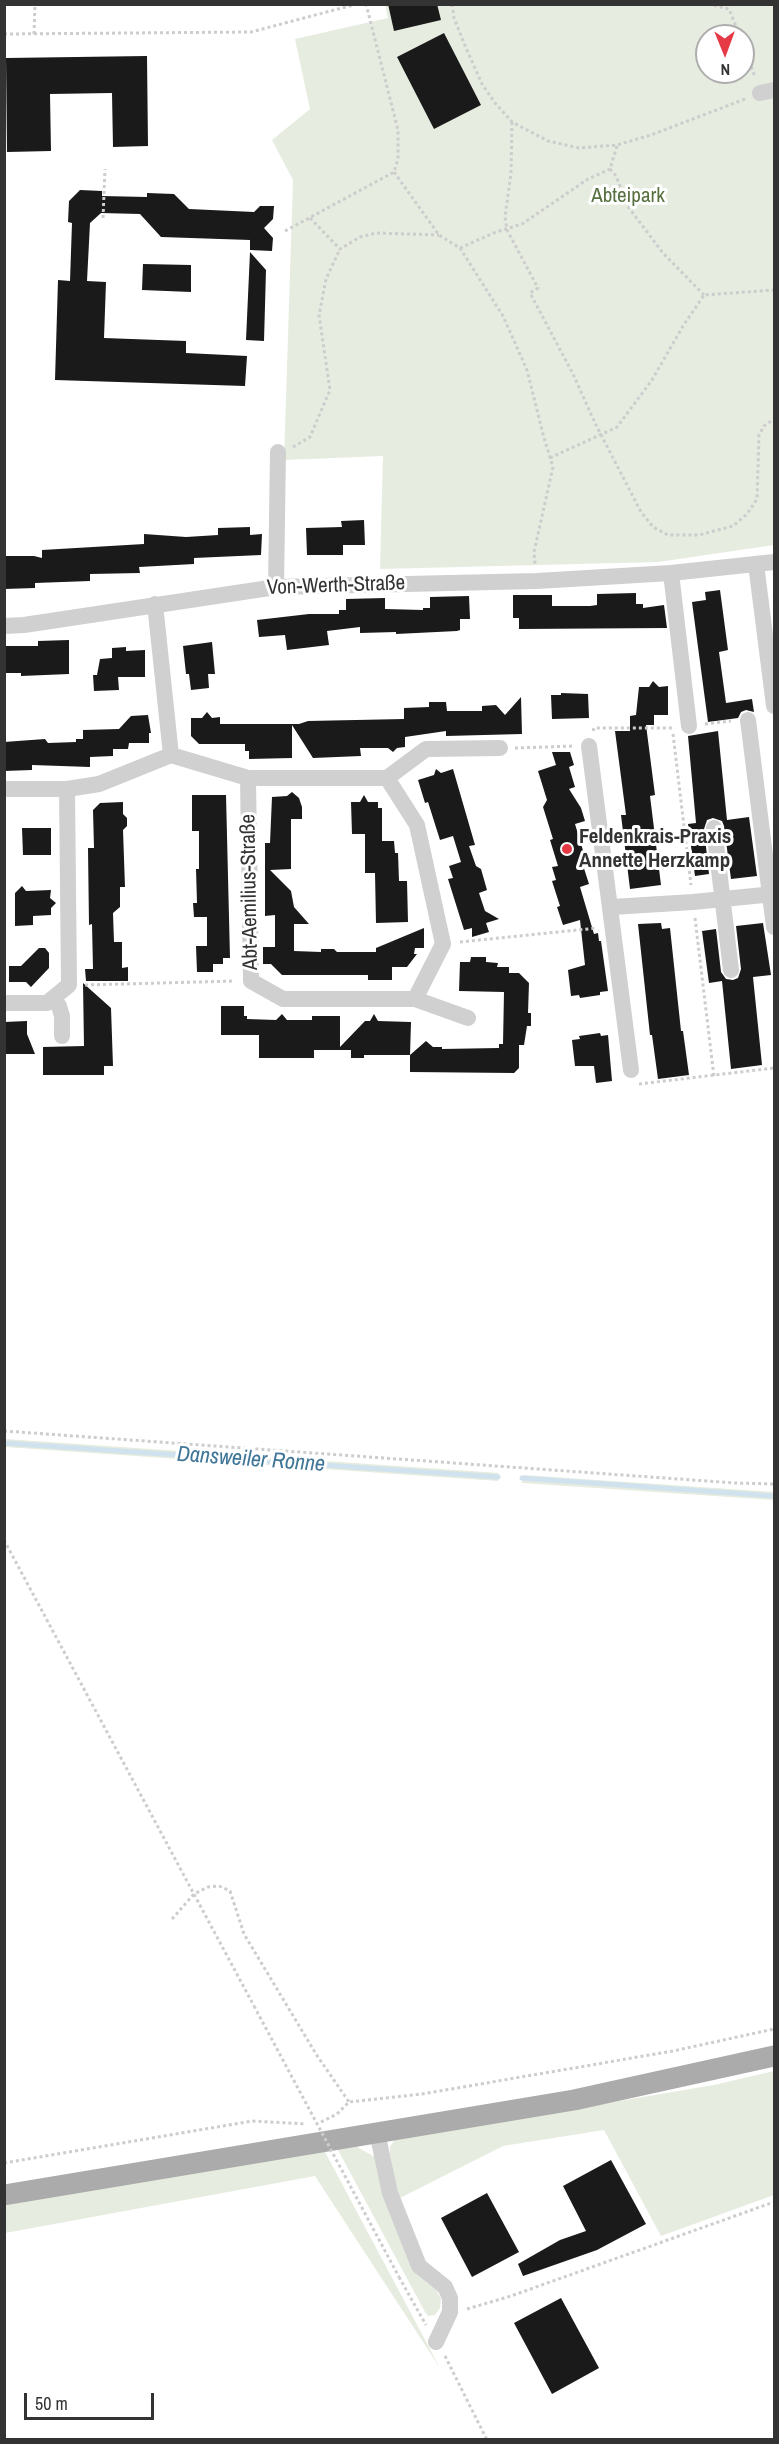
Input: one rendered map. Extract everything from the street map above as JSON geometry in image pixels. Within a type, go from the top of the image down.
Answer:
[{"type":"main road","points":[[4,2195],[574,2100],[774,2056]]},
{"type":"street","points":[[276,587],[278,452]]},
{"type":"street","name":"Von-Werth-Straße","points":[[4,626],[24,625],[276,587],[537,581],[671,573],[774,562]]},
{"type":"street","points":[[756,564],[774,706]]},
{"type":"street","points":[[671,573],[681,728]]},
{"type":"street","points":[[155,604],[171,755]]},
{"type":"street","points":[[748,720],[772,894],[774,927]]},
{"type":"street","points":[[589,746],[612,907],[631,1070]]},
{"type":"street","points":[[4,789],[67,789],[99,784],[171,755],[248,778],[387,778],[426,749],[500,748]]},
{"type":"street","name":"Abt-Aemilius-Straße","points":[[248,778],[251,981],[284,999],[415,999],[468,1018]]},
{"type":"street","points":[[387,778],[417,825],[443,944],[415,999]]},
{"type":"street","points":[[4,1003],[47,1003],[69,986],[67,789]]},
{"type":"street","points":[[714,828],[731,970]]},
{"type":"street","points":[[612,907],[721,900],[772,894]]},
{"type":"street","points":[[52,999],[59,1006],[62,1016],[62,1036]]},
{"type":"street","points":[[377,2132],[397,2216],[419,2266],[445,2287],[450,2298],[450,2312],[436,2342]]},
{"type":"path","points":[[34,34],[35,4]]},
{"type":"path","points":[[4,34],[251,32],[357,4]]},
{"type":"path","points":[[285,231],[394,172],[398,159],[398,130],[366,4]]},
{"type":"path","points":[[452,4],[458,28],[482,84],[495,103],[512,122],[548,141],[563,146],[579,148],[617,145],[674,127],[767,92],[755,68]]},
{"type":"path","points":[[708,4],[729,9],[735,24]]},
{"type":"path","points":[[512,122],[511,173],[505,217],[507,230],[538,288],[530,293],[641,512],[652,527],[668,536],[699,535],[733,526],[747,514],[757,499],[759,435],[764,426],[774,419]]},
{"type":"path","points":[[460,248],[496,232],[522,224],[588,179],[610,169],[617,145]]},
{"type":"path","points":[[103,218],[105,169]]},
{"type":"path","points":[[610,169],[616,176],[629,208],[645,230],[684,276],[704,295],[774,290]]},
{"type":"path","points":[[394,172],[439,236],[460,248],[487,288],[515,340],[527,370],[553,467],[534,552],[537,581]]},
{"type":"path","points":[[310,218],[340,249]]},
{"type":"path","points":[[278,452],[298,446],[310,437],[330,390],[319,315],[326,279],[340,249],[360,237],[376,233],[439,236]]},
{"type":"path","points":[[550,458],[617,427],[652,380],[704,295]]},
{"type":"path","points":[[681,728],[693,902],[714,1077]]},
{"type":"path","points":[[500,748],[589,746]]},
{"type":"path","points":[[443,944],[614,926]]},
{"type":"path","points":[[69,986],[251,981]]},
{"type":"path","points":[[631,1070],[635,1084],[714,1077],[774,1068]]},
{"type":"path","points":[[4,1431],[735,1484],[774,1484]]},
{"type":"path","points":[[4,1540],[399,2277]]},
{"type":"path","points":[[172,1919],[194,1894],[208,1887],[219,1886],[230,1891],[244,1934],[316,2054],[349,2102]]},
{"type":"path","points":[[4,2163],[252,2121],[320,2123],[337,2114],[349,2102],[422,2094],[673,2051],[774,2029]]},
{"type":"path","points":[[450,2312],[511,2296],[774,2202]]},
{"type":"green space","name":"Abteipark","points":[[385,5],[774,5],[774,545],[658,562],[380,569],[383,456],[284,460],[293,180],[272,140],[310,109],[295,39],[388,18]]},
{"type":"green space","points":[[5,1439],[499,1473],[498,1481],[5,1447]]},
{"type":"green space","points":[[523,1475],[774,1492],[774,1500],[522,1483]]},
{"type":"green space","points":[[774,2071],[774,2195],[661,2236],[604,2130],[503,2146],[398,2199],[390,2154],[390,2147],[395,2139],[714,2085]]},
{"type":"green space","points":[[357,2147],[375,2157],[417,2275],[437,2291],[441,2299],[440,2308],[435,2315],[428,2316],[425,2312],[337,2148]]},
{"type":"green space","points":[[324,2150],[440,2368],[315,2176],[5,2233],[5,2205]]},
{"type":"building","points":[[388,4],[437,4],[441,20],[394,31]]},
{"type":"building","points":[[444,33],[481,105],[434,129],[397,57]]},
{"type":"building","points":[[147,56],[148,146],[113,147],[112,93],[50,94],[51,151],[7,152],[6,58]]},
{"type":"building","points":[[80,190],[102,191],[102,196],[147,197],[147,193],[174,194],[189,209],[254,212],[260,206],[274,206],[273,219],[264,228],[273,238],[272,251],[250,250],[250,240],[161,237],[140,214],[101,213],[90,223],[87,281],[106,282],[104,338],[186,341],[186,353],[247,356],[245,386],[55,380],[58,280],[70,281],[72,223],[68,222],[69,201]]},
{"type":"building","points":[[250,252],[266,270],[264,341],[246,340]]},
{"type":"building","points":[[143,264],[191,265],[191,292],[142,290]]},
{"type":"building","points":[[364,520],[365,545],[343,545],[343,555],[307,555],[306,528],[342,527],[341,521]]},
{"type":"building","points":[[250,527],[250,535],[262,534],[261,555],[194,558],[194,564],[139,567],[140,573],[90,574],[90,581],[35,583],[35,588],[4,589],[4,556],[42,558],[42,550],[144,544],[144,534],[186,537],[218,535],[218,528]]},
{"type":"building","points":[[720,590],[728,650],[719,652],[726,703],[752,699],[754,712],[746,710],[741,712],[738,718],[708,722],[692,602],[706,600],[705,592]]},
{"type":"building","points":[[636,593],[636,604],[643,604],[643,608],[664,605],[667,628],[519,629],[519,618],[513,618],[513,595],[552,595],[552,606],[590,606],[597,605],[597,594]]},
{"type":"building","points":[[469,596],[470,619],[460,619],[460,630],[457,631],[360,633],[360,627],[327,631],[329,645],[287,650],[285,635],[259,637],[257,620],[309,614],[339,614],[339,610],[346,610],[346,599],[385,598],[385,609],[423,610],[423,608],[430,608],[430,597]]},
{"type":"building","points":[[69,640],[69,674],[21,676],[21,673],[4,673],[4,646],[38,646],[38,641]]},
{"type":"building","points":[[212,642],[215,674],[208,674],[209,688],[191,690],[189,674],[186,674],[183,646]]},
{"type":"building","points":[[126,647],[126,651],[145,650],[145,677],[118,677],[119,690],[94,691],[93,675],[97,675],[100,659],[112,658],[112,648]]},
{"type":"building","points":[[653,681],[659,687],[668,686],[668,715],[654,715],[654,725],[646,725],[655,795],[650,796],[661,885],[630,889],[621,815],[626,815],[615,731],[630,731],[630,716],[636,715],[639,687],[649,687]]},
{"type":"building","points":[[561,693],[588,694],[589,718],[552,719],[551,695],[561,695]]},
{"type":"building","points":[[521,697],[522,734],[446,736],[446,731],[405,737],[405,747],[397,748],[393,752],[388,748],[360,748],[361,756],[313,758],[292,725],[292,758],[249,759],[249,751],[245,751],[245,744],[199,744],[191,736],[191,718],[202,718],[207,712],[212,718],[220,717],[220,724],[299,724],[308,721],[404,719],[404,708],[429,707],[429,702],[446,702],[447,711],[482,711],[482,706],[496,705],[505,715]]},
{"type":"building","points":[[148,715],[151,733],[149,733],[149,743],[129,743],[128,749],[113,749],[113,756],[90,757],[90,767],[32,765],[32,770],[4,771],[4,742],[45,739],[48,743],[76,742],[76,739],[83,739],[83,730],[119,729],[131,716]]},
{"type":"building","points":[[718,731],[727,820],[749,817],[757,876],[731,879],[724,826],[722,821],[713,818],[707,820],[704,829],[709,874],[695,876],[688,824],[696,823],[688,736]]},
{"type":"building","points":[[552,752],[570,752],[574,765],[569,767],[575,787],[569,789],[581,808],[585,821],[575,824],[585,857],[581,859],[589,884],[580,887],[594,934],[598,933],[599,941],[601,941],[608,991],[600,992],[600,995],[580,998],[579,995],[571,996],[568,970],[585,965],[580,920],[563,925],[552,881],[556,880],[552,867],[558,866],[550,840],[553,839],[543,807],[547,800],[538,771],[556,765]]},
{"type":"building","points":[[436,769],[441,773],[453,769],[475,845],[469,846],[476,866],[481,869],[487,890],[479,893],[485,911],[499,919],[486,923],[489,932],[472,937],[472,928],[464,930],[448,879],[453,878],[449,866],[461,862],[453,836],[440,840],[428,802],[425,803],[418,780],[434,775]]},
{"type":"building","points":[[292,792],[299,798],[302,819],[291,819],[291,869],[270,870],[291,891],[294,907],[309,924],[294,924],[294,951],[321,952],[321,949],[334,949],[337,952],[376,952],[376,948],[424,928],[424,948],[415,948],[414,954],[417,954],[407,967],[392,967],[392,980],[368,980],[368,975],[282,975],[271,964],[263,964],[263,947],[275,947],[275,915],[265,916],[265,843],[270,843],[272,797],[287,796]]},
{"type":"building","points":[[192,795],[226,795],[230,958],[223,958],[223,964],[213,964],[213,972],[197,972],[196,946],[207,946],[207,917],[194,917],[193,903],[197,903],[196,869],[199,869],[199,831],[192,831]]},
{"type":"building","points":[[364,795],[368,802],[378,802],[378,808],[382,808],[382,841],[394,841],[395,853],[398,853],[399,881],[407,881],[408,922],[376,923],[375,873],[365,873],[365,834],[352,834],[351,802],[360,802]]},
{"type":"building","points":[[123,802],[123,814],[127,818],[127,826],[123,830],[125,887],[120,887],[120,907],[113,913],[114,942],[122,942],[122,968],[128,967],[128,981],[86,981],[85,969],[93,969],[92,924],[89,925],[88,848],[94,848],[93,810],[100,803]]},
{"type":"building","points":[[22,828],[51,828],[51,855],[23,855]]},
{"type":"building","points":[[22,886],[26,891],[51,890],[50,898],[56,903],[51,908],[51,915],[33,916],[33,925],[15,926],[15,893]]},
{"type":"building","points":[[661,923],[662,929],[670,928],[681,1031],[683,1031],[689,1075],[658,1079],[652,1035],[650,1035],[638,924]]},
{"type":"building","points":[[763,923],[771,975],[753,977],[762,1065],[731,1069],[722,981],[709,983],[702,931],[716,929],[721,972],[726,979],[733,980],[738,978],[741,969],[736,926]]},
{"type":"building","points":[[39,948],[45,948],[49,953],[49,968],[31,987],[26,982],[9,982],[9,966],[21,966]]},
{"type":"building","points":[[471,957],[486,957],[486,962],[498,963],[497,967],[509,967],[509,973],[519,973],[529,983],[528,1013],[531,1013],[531,1026],[527,1026],[524,1045],[519,1045],[519,1068],[514,1073],[410,1072],[410,1055],[426,1041],[433,1047],[442,1047],[442,1049],[499,1048],[499,1044],[503,1044],[504,992],[459,991],[460,962],[470,962]]},
{"type":"building","points":[[83,983],[111,1008],[113,1066],[104,1066],[104,1075],[43,1075],[43,1047],[84,1046]]},
{"type":"building","points":[[221,1006],[244,1006],[244,1016],[247,1016],[247,1019],[276,1020],[282,1014],[287,1020],[312,1020],[312,1016],[340,1016],[340,1047],[365,1021],[370,1021],[374,1014],[378,1021],[411,1022],[410,1055],[364,1055],[364,1058],[351,1058],[351,1050],[314,1050],[314,1058],[259,1058],[259,1035],[221,1035]]},
{"type":"building","points":[[27,1021],[27,1034],[35,1054],[4,1054],[4,1022]]},
{"type":"building","points":[[600,1033],[601,1036],[608,1035],[612,1081],[596,1083],[594,1066],[575,1066],[572,1040],[580,1039],[579,1036]]},
{"type":"building","points":[[611,2160],[646,2224],[597,2250],[523,2276],[518,2264],[560,2240],[586,2231],[563,2186]]},
{"type":"building","points":[[487,2193],[519,2252],[472,2277],[441,2218]]},
{"type":"building","points":[[561,2298],[599,2368],[552,2394],[514,2323]]},
{"type":"waterway","name":"Dansweiler Ronne","points":[[4,1443],[498,1477]]},
{"type":"waterway","name":"Dansweiler Ronne","points":[[522,1478],[774,1496]]},
{"type":"place","name":"Feldenkrais-Praxis Annette Herzkamp","points":[[567,849]]}]
